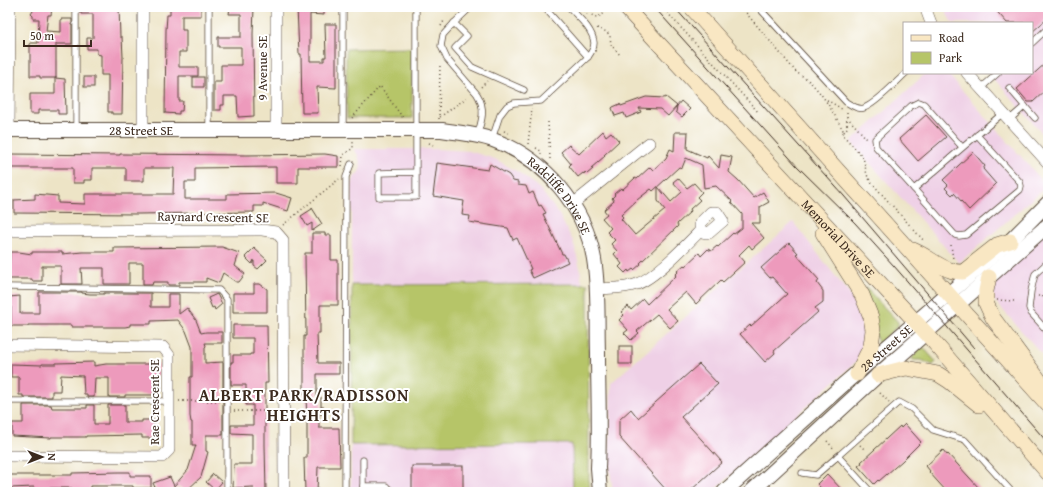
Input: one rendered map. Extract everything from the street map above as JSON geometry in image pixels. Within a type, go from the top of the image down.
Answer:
[{"type":"main road","name":"Memorial Drive SE","points":[[625,7],[921,328],[1048,473]]},
{"type":"main road","points":[[691,7],[1048,405]]},
{"type":"main road","points":[[808,206],[811,216],[862,295],[870,312],[872,330],[871,346],[857,374]]},
{"type":"main road","points":[[907,247],[924,254],[951,271],[963,272],[997,245],[1010,241]]},
{"type":"main road","points":[[990,277],[986,291],[986,303],[993,318],[1048,392]]},
{"type":"main road","points":[[878,375],[906,368],[938,374],[949,381],[1011,431]]},
{"type":"street","points":[[8,130],[10,7]]},
{"type":"street","points":[[143,7],[143,131]]},
{"type":"street","name":"9 Avenue SE","points":[[276,7],[276,130]]},
{"type":"street","points":[[925,7],[931,22]]},
{"type":"street","points":[[968,74],[1048,163]]},
{"type":"street","name":"Radcliffe Drive SE","points":[[276,130],[346,125],[417,130],[442,130],[476,136],[492,139],[515,151],[535,164],[552,179],[573,204],[585,229],[594,258],[597,289],[598,468],[600,492]]},
{"type":"street","name":"28 Street SE","points":[[8,130],[276,130]]},
{"type":"street","points":[[573,204],[649,143]]},
{"type":"street","name":"28 Street SE","points":[[724,492],[857,374],[921,328],[953,300],[1048,203]]},
{"type":"street","name":"Raynard Crescent SE","points":[[7,231],[262,230],[276,232],[283,240],[284,492]]},
{"type":"street","points":[[597,289],[637,284],[650,277],[702,230]]},
{"type":"street","name":"28 Street SE","points":[[953,300],[990,277],[1046,230]]},
{"type":"street","name":"28 Street SE","points":[[751,492],[878,375],[921,328]]},
{"type":"street","name":"Rae Crescent SE","points":[[7,345],[163,347],[169,355],[169,450],[162,457],[7,456]]},
{"type":"lane","points":[[76,7],[76,131]]},
{"type":"lane","points":[[209,7],[209,130]]},
{"type":"lane","points":[[343,7],[346,125]]},
{"type":"lane","points":[[416,7],[417,130],[416,197],[379,197],[379,173],[416,172]]},
{"type":"lane","points":[[471,7],[443,35],[441,46],[447,59],[481,100],[483,111],[482,121],[476,136]]},
{"type":"lane","points":[[544,7],[588,58]]},
{"type":"lane","points":[[492,139],[500,115],[508,106],[514,103],[541,101],[588,58],[594,43],[592,36],[586,26],[569,7]]},
{"type":"lane","points":[[761,7],[761,10],[846,102],[854,107],[863,108],[874,102],[905,74]]},
{"type":"lane","points":[[454,23],[467,36],[455,48],[472,67],[524,90]]},
{"type":"lane","points":[[1033,42],[1048,28]]},
{"type":"lane","points":[[981,88],[997,74]]},
{"type":"lane","points":[[1009,88],[1036,118]]},
{"type":"lane","points":[[962,147],[924,104],[919,102],[911,106],[875,139],[874,144],[955,235],[959,236],[966,235],[1020,190],[1021,186],[1020,182],[977,135]]},
{"type":"lane","points":[[914,190],[977,135],[1006,116],[1025,106]]},
{"type":"lane","points":[[345,492],[346,177],[351,164]]},
{"type":"lane","points":[[1048,262],[1036,274],[1031,290],[1029,308],[1031,313],[1048,332]]},
{"type":"lane","points":[[7,287],[219,290],[227,299],[227,492]]},
{"type":"lane","points":[[7,401],[169,401]]},
{"type":"lane","points":[[802,473],[816,475],[898,402],[912,408],[933,430],[965,440],[1012,492]]},
{"type":"lane","points":[[838,456],[871,492]]},
{"type":"lane","points":[[364,460],[364,489],[386,486],[392,492]]},
{"type":"path","points":[[591,7],[592,13],[597,17],[605,12],[605,7]]},
{"type":"path","points":[[662,7],[759,113]]},
{"type":"path","points":[[741,7],[797,73],[803,76],[825,99],[844,132]]},
{"type":"path","points":[[597,28],[607,32],[610,36],[611,45],[621,56]]},
{"type":"path","points":[[440,62],[440,118],[471,95]]},
{"type":"path","points":[[479,88],[487,81]]},
{"type":"path","points":[[346,125],[380,86],[404,119]]},
{"type":"path","points":[[825,99],[846,112],[846,128],[842,134],[863,157],[867,175],[871,182],[928,246]]},
{"type":"path","points":[[528,144],[533,102]]},
{"type":"path","points":[[846,117],[862,134]]},
{"type":"path","points":[[548,122],[550,159]]},
{"type":"path","points":[[343,172],[343,155],[353,148],[353,140]]},
{"type":"path","points":[[429,143],[433,145]]},
{"type":"path","points":[[276,232],[340,178]]},
{"type":"path","points":[[951,245],[952,264]]},
{"type":"path","points":[[1037,296],[1048,296]]},
{"type":"path","points":[[991,299],[1016,301]]},
{"type":"path","points":[[880,393],[885,398]]},
{"type":"path","points":[[169,401],[227,401]]},
{"type":"path","points":[[227,411],[284,411]]},
{"type":"path","points":[[827,441],[830,445]]},
{"type":"path","points":[[859,443],[865,450]]},
{"type":"shaded area","points":[[945,7],[1048,7],[1048,140],[990,74],[1033,74],[1033,22],[951,22]]},
{"type":"shaded area","points":[[925,74],[948,74],[1047,186],[959,263],[851,142]]},
{"type":"shaded area","points":[[353,149],[437,149],[469,151],[495,159],[518,172],[540,189],[558,213],[573,241],[580,268],[582,284],[352,285],[352,180],[359,172],[361,167],[358,155]]},
{"type":"shaded area","points":[[793,222],[858,305],[865,325],[866,335],[860,358],[712,492],[613,492],[609,464],[611,383]]},
{"type":"shaded area","points":[[1048,225],[1048,361],[986,291]]},
{"type":"shaded area","points":[[572,444],[573,492],[351,492],[351,445]]},
{"type":"green space","points":[[412,48],[412,118],[347,118],[346,49]]},
{"type":"green space","points":[[588,284],[590,492],[573,492],[572,444],[351,445],[352,285]]},
{"type":"green space","points":[[865,287],[898,322],[898,326],[878,344]]},
{"type":"green space","points":[[922,346],[936,362],[933,365],[921,360],[913,360],[912,358]]},
{"type":"building","points":[[33,7],[52,7],[51,15],[48,15],[46,31],[61,32],[61,19],[72,19],[72,44],[56,44],[56,78],[40,78],[40,76],[30,76],[30,43],[38,43],[39,19],[33,19],[31,14]]},
{"type":"building","points":[[81,7],[119,7],[120,37],[122,37],[123,57],[122,114],[112,114],[112,112],[108,112],[108,75],[101,75],[101,55],[97,54],[97,49],[87,49],[87,38],[93,38],[93,14],[81,14]]},
{"type":"building","points":[[170,7],[201,7],[201,16],[182,16],[182,30],[186,30],[186,52],[179,52],[179,67],[198,67],[198,76],[179,76],[179,101],[183,101],[182,111],[179,111],[179,114],[165,113],[166,30],[167,15],[170,15]]},
{"type":"building","points":[[230,7],[254,7],[254,116],[238,117],[237,96],[224,96],[224,105],[221,105],[221,110],[214,110],[214,82],[221,82],[221,65],[241,65],[241,47],[218,47],[218,37],[241,37],[241,14],[229,14]]},
{"type":"building","points":[[297,7],[324,7],[324,15],[310,14],[310,61],[324,61],[324,57],[326,57],[325,24],[336,24],[336,88],[317,87],[318,113],[302,113],[301,54],[299,54]]},
{"type":"building","points":[[993,7],[1048,7],[1048,18],[1033,31],[1033,22],[1006,22]]},
{"type":"building","points":[[1048,61],[1048,88],[1033,102],[1028,102],[1017,89]]},
{"type":"building","points":[[84,77],[94,77],[94,87],[84,87]]},
{"type":"building","points":[[193,77],[204,77],[204,87],[193,87]]},
{"type":"building","points":[[55,78],[65,79],[66,114],[58,114],[58,110],[38,110],[38,114],[30,114],[30,94],[55,94]]},
{"type":"building","points":[[646,97],[666,97],[677,106],[668,116],[660,109],[639,108],[641,112],[626,118],[624,113],[615,116],[613,107],[620,104],[621,106]]},
{"type":"building","points":[[681,101],[690,109],[682,117],[676,112],[677,106]]},
{"type":"building","points":[[926,115],[946,137],[918,161],[899,139]]},
{"type":"building","points":[[603,131],[606,136],[611,132],[619,141],[591,168],[593,169],[587,174],[585,172],[578,177],[569,166],[571,164],[561,152],[569,145],[579,154]]},
{"type":"building","points":[[675,132],[688,132],[687,149],[707,158],[708,156],[719,168],[721,155],[732,157],[729,172],[754,198],[763,192],[769,202],[760,207],[760,223],[751,223],[764,238],[752,249],[749,245],[739,255],[745,262],[723,282],[721,280],[696,304],[686,292],[667,309],[678,321],[670,328],[657,314],[637,331],[639,333],[631,340],[624,333],[628,330],[619,320],[624,315],[621,312],[628,306],[631,310],[643,299],[647,304],[676,276],[677,271],[699,253],[701,256],[708,249],[711,251],[717,246],[718,247],[733,233],[734,234],[742,228],[742,214],[731,202],[732,201],[716,186],[704,188],[702,165],[686,158],[682,168],[679,167],[653,191],[651,189],[637,200],[621,215],[623,217],[621,219],[635,235],[665,210],[658,201],[658,187],[671,202],[682,192],[673,182],[678,178],[687,188],[694,183],[702,192],[697,197],[700,200],[677,224],[678,226],[634,270],[633,269],[629,272],[628,270],[625,273],[619,267],[622,264],[614,254],[617,251],[611,244],[615,240],[607,232],[611,228],[602,218],[607,214],[604,210],[614,201],[612,198],[615,195],[614,194],[621,188],[622,190],[650,167],[653,170],[666,158],[670,149],[674,151]]},
{"type":"building","points":[[973,152],[985,166],[983,169],[996,184],[969,210],[954,193],[952,195],[945,188],[948,185],[943,180]]},
{"type":"building","points":[[10,154],[325,154],[338,156],[338,167],[298,167],[298,183],[276,183],[276,167],[195,168],[195,182],[185,182],[185,199],[227,199],[227,194],[276,193],[292,198],[288,211],[263,203],[263,206],[254,206],[254,212],[138,214],[14,213],[14,200],[35,199],[35,194],[58,196],[58,203],[85,204],[85,194],[173,194],[174,168],[144,168],[144,181],[126,181],[126,168],[92,168],[92,180],[84,180],[84,183],[73,183],[73,168],[10,168]]},
{"type":"building","points":[[437,163],[488,170],[490,164],[509,175],[513,181],[518,182],[518,185],[526,186],[529,194],[533,192],[539,206],[541,205],[546,213],[543,214],[562,254],[564,254],[568,262],[533,278],[529,270],[531,269],[517,238],[513,240],[508,228],[469,222],[470,216],[462,215],[464,201],[433,196]]},
{"type":"building","points":[[312,208],[322,224],[312,231],[312,223],[307,226],[301,216]]},
{"type":"building","points":[[312,233],[325,233],[325,235],[331,235],[331,260],[338,260],[338,305],[320,305],[320,333],[317,333],[318,363],[339,363],[339,374],[317,374],[317,397],[321,397],[321,407],[324,407],[324,414],[319,414],[319,428],[339,428],[340,467],[318,467],[317,492],[305,492],[304,458],[307,458],[307,424],[306,394],[304,394],[304,336],[306,336],[305,253],[312,253]]},
{"type":"building","points":[[789,243],[798,253],[796,254],[819,280],[817,283],[823,291],[823,302],[815,308],[818,312],[774,351],[775,353],[765,362],[740,334],[787,294],[772,277],[770,278],[761,268]]},
{"type":"building","points":[[222,247],[239,253],[235,266],[245,274],[239,282],[236,282],[223,273],[219,283],[206,278],[206,282],[179,282],[179,285],[168,285],[168,282],[153,282],[152,285],[143,285],[143,263],[129,263],[129,284],[104,284],[104,268],[81,268],[82,284],[61,284],[61,266],[42,266],[42,281],[32,281],[32,279],[9,279],[10,252],[32,254],[32,252],[62,252],[62,254],[82,252],[114,252],[114,248]]},
{"type":"building","points":[[254,248],[267,260],[258,269],[254,266],[254,260],[252,264],[245,257]]},
{"type":"building","points":[[254,284],[260,284],[267,289],[267,312],[233,312],[233,293],[254,293]]},
{"type":"building","points":[[39,292],[82,292],[90,294],[151,293],[151,307],[168,307],[168,294],[179,294],[179,314],[187,308],[196,320],[201,333],[222,332],[222,343],[205,343],[205,363],[223,362],[223,435],[206,435],[206,451],[208,452],[201,477],[185,492],[180,487],[167,492],[157,492],[153,483],[170,477],[174,486],[188,470],[196,445],[192,445],[192,422],[190,416],[192,347],[186,331],[178,320],[151,321],[151,324],[130,324],[130,326],[125,327],[71,327],[71,325],[11,326],[11,307],[9,307],[9,297],[20,296],[20,313],[39,313]]},
{"type":"building","points":[[217,294],[222,304],[215,310],[214,307],[212,308],[208,298]]},
{"type":"building","points":[[233,325],[267,325],[268,383],[265,383],[266,492],[253,492],[253,487],[233,488],[234,464],[252,464],[252,434],[231,433],[231,425],[253,425],[253,405],[246,405],[246,385],[231,385],[231,362],[233,362],[233,355],[253,354],[253,338],[233,338]]},
{"type":"building","points":[[619,346],[632,346],[632,364],[619,364]]},
{"type":"building","points":[[94,362],[94,366],[106,364],[159,364],[159,376],[154,376],[154,395],[125,395],[125,397],[109,397],[109,378],[95,378],[94,397],[87,397],[87,394],[84,394],[83,376],[61,375],[60,391],[52,391],[52,397],[23,397],[23,395],[19,395],[19,377],[11,377],[11,364],[42,365]]},
{"type":"building","points":[[699,364],[718,384],[681,417],[722,462],[689,492],[668,492],[619,437],[619,420],[631,409],[638,418]]},
{"type":"building","points":[[23,405],[51,405],[52,408],[87,408],[87,405],[94,405],[94,424],[108,424],[108,405],[125,405],[125,422],[154,420],[154,427],[156,427],[156,438],[142,438],[142,435],[51,438],[12,436],[12,423],[23,423]]},
{"type":"building","points":[[905,424],[921,442],[902,461],[874,484],[858,466],[900,426],[901,428]]},
{"type":"building","points":[[943,450],[979,488],[981,492],[947,492],[929,472],[930,471],[926,466]]},
{"type":"building","points":[[412,466],[463,466],[463,492],[412,492]]},
{"type":"building","points":[[130,472],[130,476],[151,476],[151,488],[133,488],[133,486],[90,486],[90,491],[72,491],[72,488],[46,488],[46,492],[34,492],[34,487],[10,488],[10,475],[72,475],[72,473]]},
{"type":"building","points":[[213,474],[222,482],[215,490],[206,482]]},
{"type":"building","points":[[827,474],[844,492],[825,492],[817,484]]},
{"type":"tram line","points":[[654,7],[797,166],[855,223],[894,266],[1048,443]]},
{"type":"tram line","points":[[674,7],[844,196],[974,348]]},
{"type":"district","name":"ALBERT PARK/RADISSON HEIGHTS","points":[[304,404]]}]
